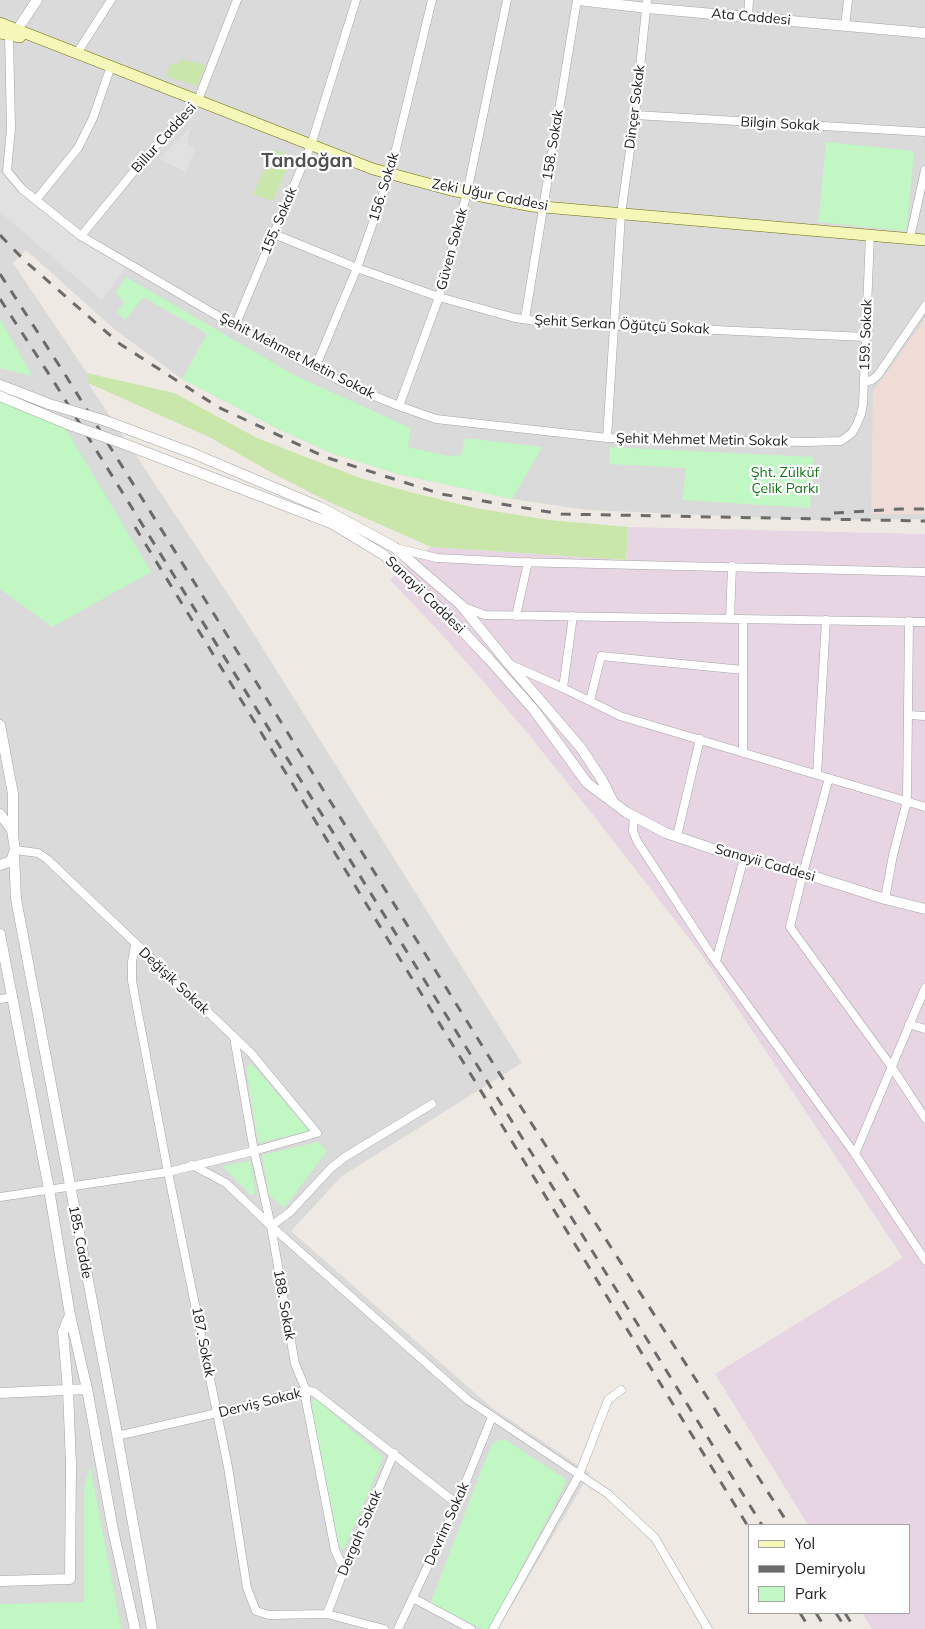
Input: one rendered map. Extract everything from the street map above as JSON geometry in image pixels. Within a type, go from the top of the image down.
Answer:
[{"type":"main road","points":[[0,15],[65,43],[77,53]]},
{"type":"main road","points":[[0,23],[77,53]]},
{"type":"main road","points":[[4,34],[44,41]]},
{"type":"main road","name":"Zeki Uğur Caddesi","points":[[77,53],[373,169],[467,193],[543,207],[925,240]]},
{"type":"street","points":[[21,24],[37,0]]},
{"type":"street","points":[[77,53],[110,0]]},
{"type":"street","name":"Billur Caddesi","points":[[81,236],[148,154],[198,100],[237,0]]},
{"type":"street","name":"155. Sokak","points":[[235,326],[311,144],[356,0]]},
{"type":"street","name":"156. Sokak","points":[[315,368],[357,268],[390,174],[432,0]]},
{"type":"street","name":"Güven Sokak","points":[[399,406],[439,297],[467,193],[507,0]]},
{"type":"street","name":"Ata Caddesi","points":[[577,0],[647,4],[748,17],[925,33]]},
{"type":"street","name":"158. Sokak","points":[[525,319],[577,0]]},
{"type":"street","points":[[748,17],[749,0]]},
{"type":"street","points":[[845,26],[848,0]]},
{"type":"street","name":"Dinçer Sokak","points":[[607,438],[621,214],[635,115],[647,4]]},
{"type":"street","name":"Şehit Mehmet Metin Sokak","points":[[4,34],[11,128],[7,171],[22,189],[81,236],[235,326],[350,386],[436,419],[607,438],[830,442],[841,441],[852,433]]},
{"type":"street","points":[[36,200],[78,148],[93,118],[111,66]]},
{"type":"street","name":"Bilgin Sokak","points":[[635,115],[925,132]]},
{"type":"street","points":[[910,238],[925,170]]},
{"type":"street","name":"Şehit Serkan Öğütçü Sokak","points":[[274,234],[357,268],[439,297],[525,319],[543,322],[865,337]]},
{"type":"street","name":"159. Sokak","points":[[852,433],[861,414],[864,382],[870,235]]},
{"type":"street","points":[[864,382],[872,380],[878,375],[925,306]]},
{"type":"street","name":"Sanayii Caddesi","points":[[0,385],[49,404],[103,420],[192,453],[320,508],[394,548],[461,605],[581,748],[602,780],[612,801]]},
{"type":"street","name":"Sanayii Caddesi","points":[[0,396],[67,424],[331,523],[384,555],[452,620],[489,659],[534,710],[586,783],[634,816],[666,833],[719,851],[803,873],[885,899],[925,909]]},
{"type":"street","points":[[394,548],[437,558],[925,572]]},
{"type":"street","points":[[516,616],[528,562]]},
{"type":"street","points":[[730,618],[732,566]]},
{"type":"street","points":[[461,605],[486,616],[925,622]]},
{"type":"street","points":[[563,688],[574,616]]},
{"type":"street","points":[[743,619],[743,752]]},
{"type":"street","points":[[817,774],[826,620]]},
{"type":"street","points":[[885,899],[893,855],[908,801],[908,621]]},
{"type":"street","points":[[590,701],[600,656],[743,670]]},
{"type":"street","points":[[508,663],[620,716],[925,806]]},
{"type":"street","points":[[908,715],[925,716]]},
{"type":"street","name":"185. Cadde","points":[[0,725],[13,794],[16,898],[152,1629]]},
{"type":"street","points":[[677,836],[700,739]]},
{"type":"street","points":[[829,778],[790,928],[891,1066],[925,1118]]},
{"type":"street","points":[[0,814],[13,833]]},
{"type":"street","points":[[634,816],[633,831],[637,841],[716,961],[855,1154],[925,1260]]},
{"type":"street","points":[[0,865],[11,861],[15,852]]},
{"type":"street","name":"Değişik Sokak","points":[[15,852],[38,853],[47,859],[135,945],[251,1053],[317,1132],[254,1151]]},
{"type":"street","points":[[716,961],[744,858]]},
{"type":"street","name":"185. Cadde","points":[[0,934],[49,1189],[70,1315],[87,1389],[113,1530],[135,1629]]},
{"type":"street","name":"187. Sokak","points":[[135,945],[132,962],[132,981],[168,1172],[228,1467],[247,1588],[256,1611],[269,1615],[328,1614],[384,1629]]},
{"type":"street","points":[[855,1154],[925,988]]},
{"type":"street","points":[[0,999],[13,997]]},
{"type":"street","points":[[909,1024],[925,1029]]},
{"type":"street","name":"188. Sokak","points":[[234,1037],[254,1151],[271,1226],[294,1364],[306,1390],[306,1401],[335,1550],[344,1570]]},
{"type":"street","points":[[271,1226],[290,1212],[331,1168],[345,1157],[432,1104]]},
{"type":"street","points":[[0,1197],[168,1172],[254,1151]]},
{"type":"street","points":[[192,1165],[226,1184],[468,1400],[608,1494],[654,1538],[708,1629]]},
{"type":"street","points":[[0,1581],[70,1579],[71,1464],[63,1332],[70,1315]]},
{"type":"street","points":[[0,1392],[87,1389]]},
{"type":"street","name":"Derviş Sokak","points":[[117,1436],[306,1390],[314,1392],[457,1504]]},
{"type":"street","points":[[493,1629],[580,1475],[608,1400],[620,1390]]},
{"type":"street","name":"Devrim Sokak","points":[[398,1629],[457,1504],[492,1417]]},
{"type":"street","name":"Dergah Sokak","points":[[328,1614],[344,1570],[394,1453]]},
{"type":"street","points":[[412,1598],[472,1629]]},
{"type":"shaded area","points":[[0,0],[925,0],[925,519],[815,520],[587,510],[512,499],[398,474],[331,453],[278,429],[182,379],[114,329],[26,250],[13,263],[87,373],[88,383],[245,620],[522,1063],[342,1176],[291,1231],[492,1408],[590,1473],[498,1629],[0,1629]]},
{"type":"shaded area","points":[[192,125],[187,143],[195,149],[186,172],[159,159]]},
{"type":"shaded area","points":[[7,171],[81,236],[128,264],[102,300],[0,212],[0,173]]},
{"type":"shaded area","points":[[925,319],[925,514],[871,514],[873,392]]},
{"type":"shaded area","points":[[628,527],[925,534],[925,1629],[872,1629],[863,1614],[910,1614],[910,1524],[807,1524],[715,1374],[903,1258],[702,955],[525,730],[448,641],[390,580],[431,547],[626,560]]},
{"type":"green space","points":[[180,59],[205,65],[197,86],[166,76],[171,63],[178,65]]},
{"type":"green space","points":[[826,142],[914,151],[906,231],[818,222]]},
{"type":"green space","points":[[273,149],[292,156],[272,201],[253,194]]},
{"type":"green space","points":[[126,277],[294,375],[410,428],[408,447],[448,456],[461,455],[465,438],[542,447],[512,499],[398,474],[331,453],[278,429],[182,379],[207,334],[143,297],[125,320],[117,312],[124,302],[115,293]]},
{"type":"green space","points":[[0,319],[32,376],[0,368]]},
{"type":"green space","points":[[87,373],[174,393],[257,438],[360,478],[475,508],[549,520],[628,527],[626,560],[431,547],[327,501],[209,437],[88,383]]},
{"type":"green space","points":[[0,399],[61,421],[151,572],[52,627],[0,589]]},
{"type":"green space","name":"Şht. Zülküf Çelik Parkı","points":[[610,447],[813,457],[810,508],[682,500],[686,468],[609,464]]},
{"type":"green space","points":[[250,1062],[309,1131],[258,1143],[246,1068]]},
{"type":"green space","points":[[318,1142],[327,1151],[284,1208],[269,1195],[262,1155]]},
{"type":"green space","points":[[250,1161],[255,1193],[251,1195],[222,1166]]},
{"type":"green space","points":[[315,1398],[383,1457],[345,1547],[340,1550],[310,1402]]},
{"type":"green space","points":[[504,1439],[564,1478],[566,1482],[489,1629],[482,1629],[432,1605],[431,1601],[490,1448],[495,1441]]},
{"type":"green space","points":[[90,1466],[121,1629],[0,1629],[0,1604],[84,1602],[84,1488]]},
{"type":"railway","points":[[0,235],[25,261],[120,344],[218,407],[325,457],[441,494],[561,514],[925,521]]},
{"type":"railway","points":[[0,274],[66,376],[496,1068],[788,1524]]},
{"type":"railway","points":[[0,299],[54,382],[761,1524]]},
{"type":"railway","points":[[834,513],[925,509]]},
{"type":"railway","points":[[135,527],[748,1526]]},
{"type":"railway","points":[[801,1614],[810,1629]]},
{"type":"railway","points":[[817,1614],[826,1629]]},
{"type":"railway","points":[[837,1614],[846,1629]]},
{"type":"railway","points":[[846,1614],[855,1629]]},
{"type":"district","name":"Tandoğan","points":[[307,161]]}]
